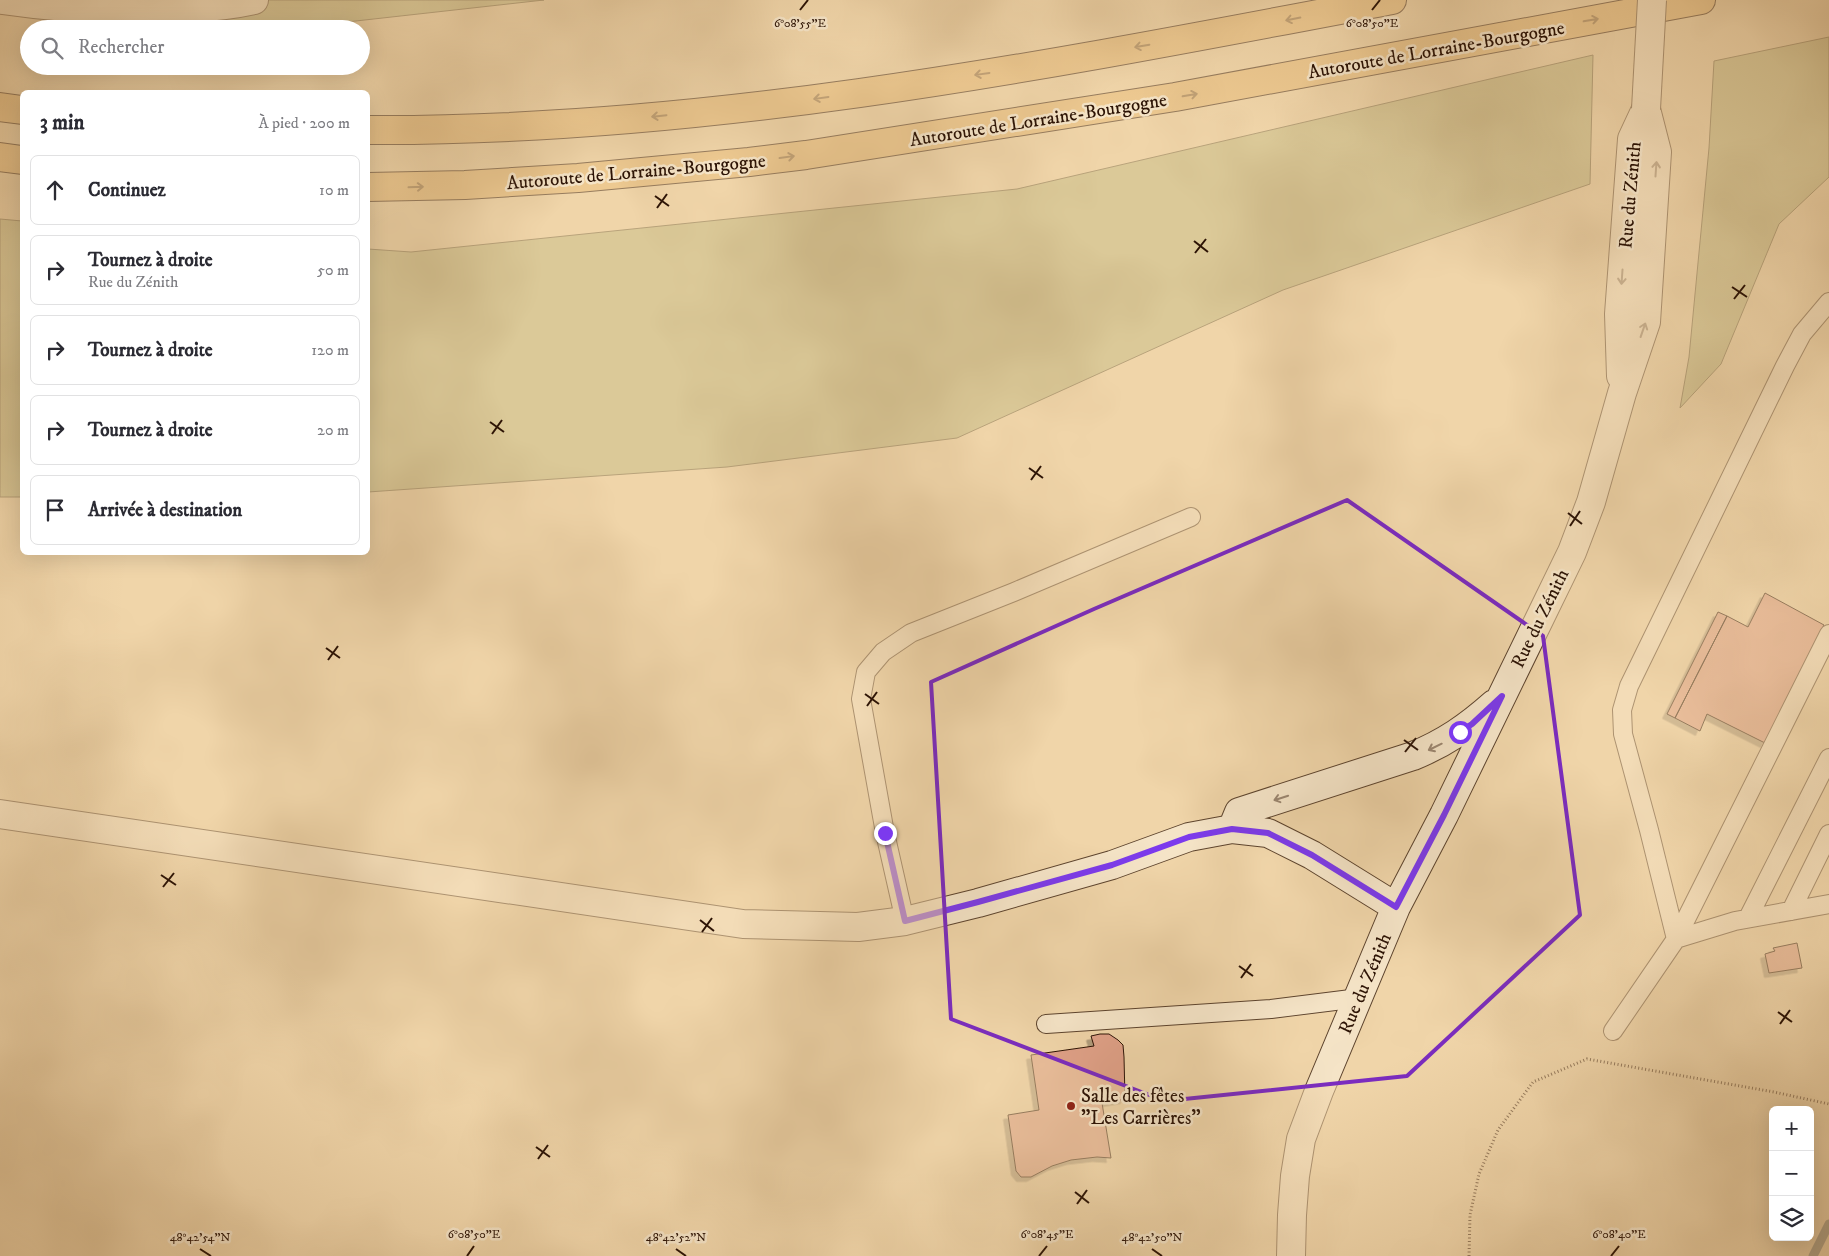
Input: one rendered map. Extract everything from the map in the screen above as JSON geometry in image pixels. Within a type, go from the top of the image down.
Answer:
[{"type":"highway","points":[[370,130],[437,130],[619,120],[798,101],[994,72],[1392,0]]},
{"type":"highway","name":"Autoroute de Lorraine-Bourgogne","points":[[370,187],[465,185],[578,178],[806,155],[1175,97],[1701,0]]},
{"type":"highway","points":[[0,107],[20,110]]},
{"type":"highway","points":[[0,157],[20,160]]},
{"type":"street","points":[[2,0],[55,8],[147,11],[233,5],[254,0]]},
{"type":"street","name":"Rue du Zénith","points":[[1291,1256],[1293,1195],[1301,1139],[1319,1091],[1396,907],[1444,815],[1572,552],[1591,502],[1622,393],[1646,322],[1657,152],[1646,110],[1652,0]]},
{"type":"street","points":[[1232,829],[1239,812],[1437,747],[1472,724],[1502,696]]},
{"type":"street","points":[[0,814],[743,924],[858,927],[905,921],[978,902],[1112,865],[1189,837],[1232,829],[1268,833],[1312,855],[1396,907]]},
{"type":"lane","points":[[1676,940],[1623,734],[1622,710],[1629,686],[1785,366],[1802,334],[1829,302]]},
{"type":"lane","points":[[905,921],[885,833],[861,699],[866,672],[883,652],[911,633],[1014,592],[1191,517]]},
{"type":"lane","points":[[1613,1032],[1676,940],[1829,634]]},
{"type":"lane","points":[[1748,918],[1829,758]]},
{"type":"lane","points":[[1791,911],[1829,834]]},
{"type":"lane","points":[[1676,940],[1748,918],[1829,904]]},
{"type":"lane","points":[[1046,1024],[1271,1009],[1359,998]]},
{"type":"path","points":[[1469,1256],[1470,1215],[1479,1174],[1498,1130],[1533,1082],[1587,1059],[1774,1092],[1829,1104]]},
{"type":"highlighted area","points":[[1347,500],[1543,636],[1580,915],[1407,1076],[1165,1101],[951,1019],[931,682],[1094,609]]},
{"type":"shaded area","points":[[112,0],[544,0],[365,20],[180,20]]},
{"type":"shaded area","points":[[1829,37],[1829,177],[1779,224],[1721,364],[1680,408],[1689,357],[1709,148],[1714,61]]},
{"type":"shaded area","points":[[1593,55],[1590,184],[1283,290],[957,438],[727,467],[370,492],[370,249],[411,252],[1017,189]]},
{"type":"shaded area","points":[[0,219],[20,221],[20,497],[0,497]]},
{"type":"building","points":[[1765,593],[1824,625],[1765,743],[1707,714],[1700,731],[1675,718],[1727,616],[1748,627]]},
{"type":"building","points":[[1718,612],[1727,616],[1675,718],[1667,714]]},
{"type":"building","points":[[1797,943],[1802,968],[1769,973],[1765,954],[1775,951],[1773,948]]},
{"type":"building","name":"Salle des fêtes \"Les Carrières\"","points":[[1109,1034],[1123,1045],[1125,1099],[1102,1103],[1111,1158],[1097,1157],[1071,1160],[1052,1166],[1031,1177],[1021,1177],[1016,1171],[1008,1115],[1039,1110],[1031,1055],[1094,1046],[1091,1036]]},
{"type":"waterway","points":[[1813,1256],[1829,1224]]},
{"type":"place","name":"Salle des fêtes \"Les Carrières\"","points":[[1071,1106]]},
{"type":"route","points":[[885,833],[905,921],[1112,865],[1189,837],[1232,829],[1268,833],[1312,855],[1396,907],[1444,815],[1502,696],[1472,724],[1460,732]]}]
